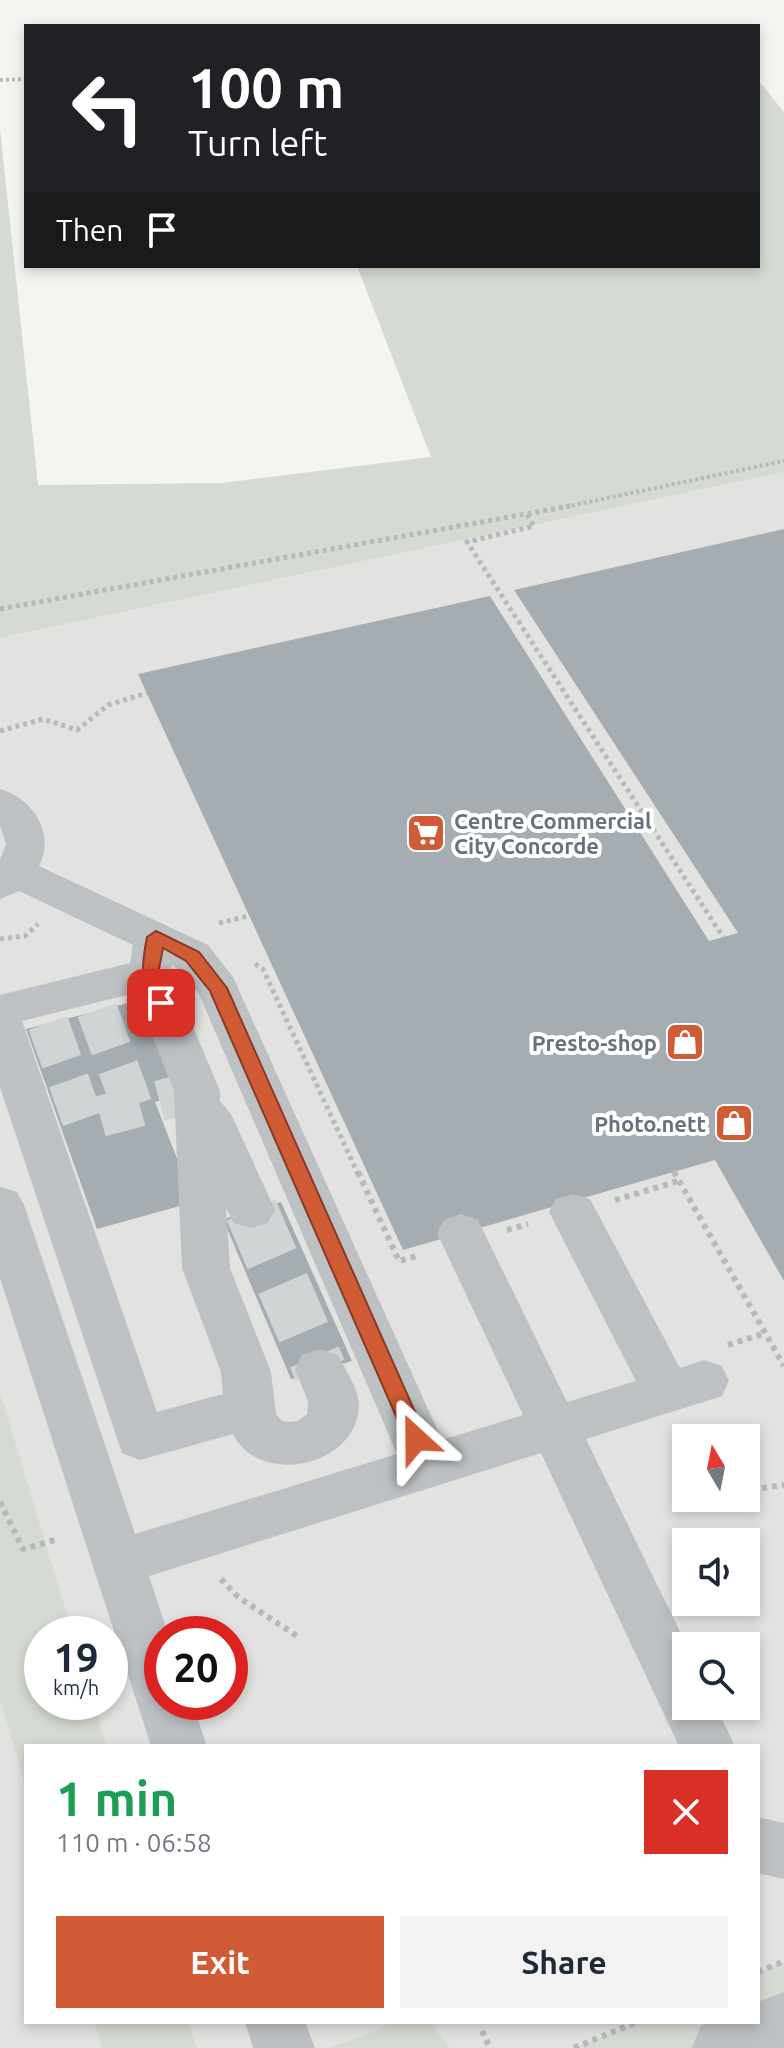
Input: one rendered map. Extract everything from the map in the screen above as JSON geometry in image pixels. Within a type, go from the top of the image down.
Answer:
[{"type":"lane","points":[[0,803],[18,816],[27,834],[26,853],[8,879],[67,896],[152,956],[193,956],[218,988],[428,1466]]},
{"type":"lane","points":[[152,956],[92,1000],[22,1014],[140,1438],[249,1408]]},
{"type":"lane","points":[[152,956],[197,1091],[251,1210]]},
{"type":"lane","points":[[197,1091],[256,1076]]},
{"type":"lane","points":[[197,1091],[206,1268],[246,1372],[249,1408],[255,1426],[267,1438],[284,1444],[303,1443],[321,1433],[332,1419],[334,1402],[320,1370]]},
{"type":"lane","points":[[0,1205],[144,1644]]},
{"type":"lane","points":[[116,1563],[686,1387],[573,1212]]},
{"type":"lane","points":[[463,1237],[672,1673]]},
{"type":"lane","points":[[170,1720],[178,1744]]},
{"type":"lane","points":[[695,1720],[706,1744]]},
{"type":"lane","points":[[760,1845],[784,1851]]},
{"type":"lane","points":[[723,2048],[784,2022]]},
{"type":"lane","points":[[276,2024],[284,2048]]},
{"type":"path","points":[[0,80],[24,79]]},
{"type":"path","points":[[0,609],[527,515],[784,461]]},
{"type":"path","points":[[527,515],[534,526],[467,542],[723,937]]},
{"type":"path","points":[[0,731],[43,719],[77,730],[91,713],[108,702],[147,693]]},
{"type":"path","points":[[0,939],[25,936],[67,896]]},
{"type":"path","points":[[218,923],[248,916]]},
{"type":"path","points":[[251,961],[263,969],[399,1261],[463,1237],[573,1212],[678,1181]]},
{"type":"path","points":[[673,1171],[784,1366]]},
{"type":"path","points":[[762,1488],[784,1485]]},
{"type":"path","points":[[0,1502],[23,1549]]},
{"type":"path","points":[[760,1971],[784,1961]]},
{"type":"path","points":[[574,2048],[632,2024]]},
{"type":"path","points":[[482,2031],[490,2048]]},
{"type":"shaded area","points":[[760,82],[784,112],[784,472],[0,638],[0,129],[38,485],[222,483],[431,457],[358,268],[760,268]]},
{"type":"shaded area","points":[[784,472],[784,1961],[760,1971],[760,1744],[106,1744],[99,1720],[128,1720],[128,1616],[68,1616],[0,1391],[0,638]]},
{"type":"shaded area","points":[[0,1391],[68,1616],[24,1616],[24,1720],[99,1720],[106,1744],[24,1744],[24,1782],[0,1700]]},
{"type":"shaded area","points":[[0,1700],[24,1782],[24,2024],[95,2024],[102,2048],[0,2048]]},
{"type":"shaded area","points":[[784,1961],[784,2048],[574,2048],[632,2024],[760,2024],[760,1971]]},
{"type":"shaded area","points":[[95,2024],[190,2024],[197,2048],[102,2048]]},
{"type":"shaded area","points":[[190,2024],[386,2024],[329,2048],[197,2048]]},
{"type":"shaded area","points":[[386,2024],[432,2024],[450,2048],[329,2048]]},
{"type":"shaded area","points":[[432,2024],[632,2024],[574,2048],[450,2048]]},
{"type":"building","name":"Centre Commercial City Concorde","points":[[784,529],[784,1281],[715,1160],[403,1250],[138,674],[490,596],[709,941],[738,933],[514,590]]},
{"type":"building","points":[[144,999],[182,1094],[155,1102],[194,1202],[97,1229],[26,1029]]},
{"type":"building","points":[[281,1202],[352,1361],[291,1379],[223,1219]]},
{"type":"tunnel","points":[[97,1010],[133,1108]]},
{"type":"tunnel","points":[[48,1023],[83,1121],[133,1108]]},
{"type":"tunnel","points":[[133,1108],[197,1091]]},
{"type":"tunnel","points":[[251,1210],[320,1370]]},
{"type":"place","name":"Centre Commercial City Concorde","points":[[426,833]]},
{"type":"place","name":"Presto-shop","points":[[685,1042]]},
{"type":"place","name":"Photo.nett","points":[[734,1123]]},
{"type":"route","points":[[161,1003],[149,974],[156,937],[193,956],[218,988],[416,1439]]}]
